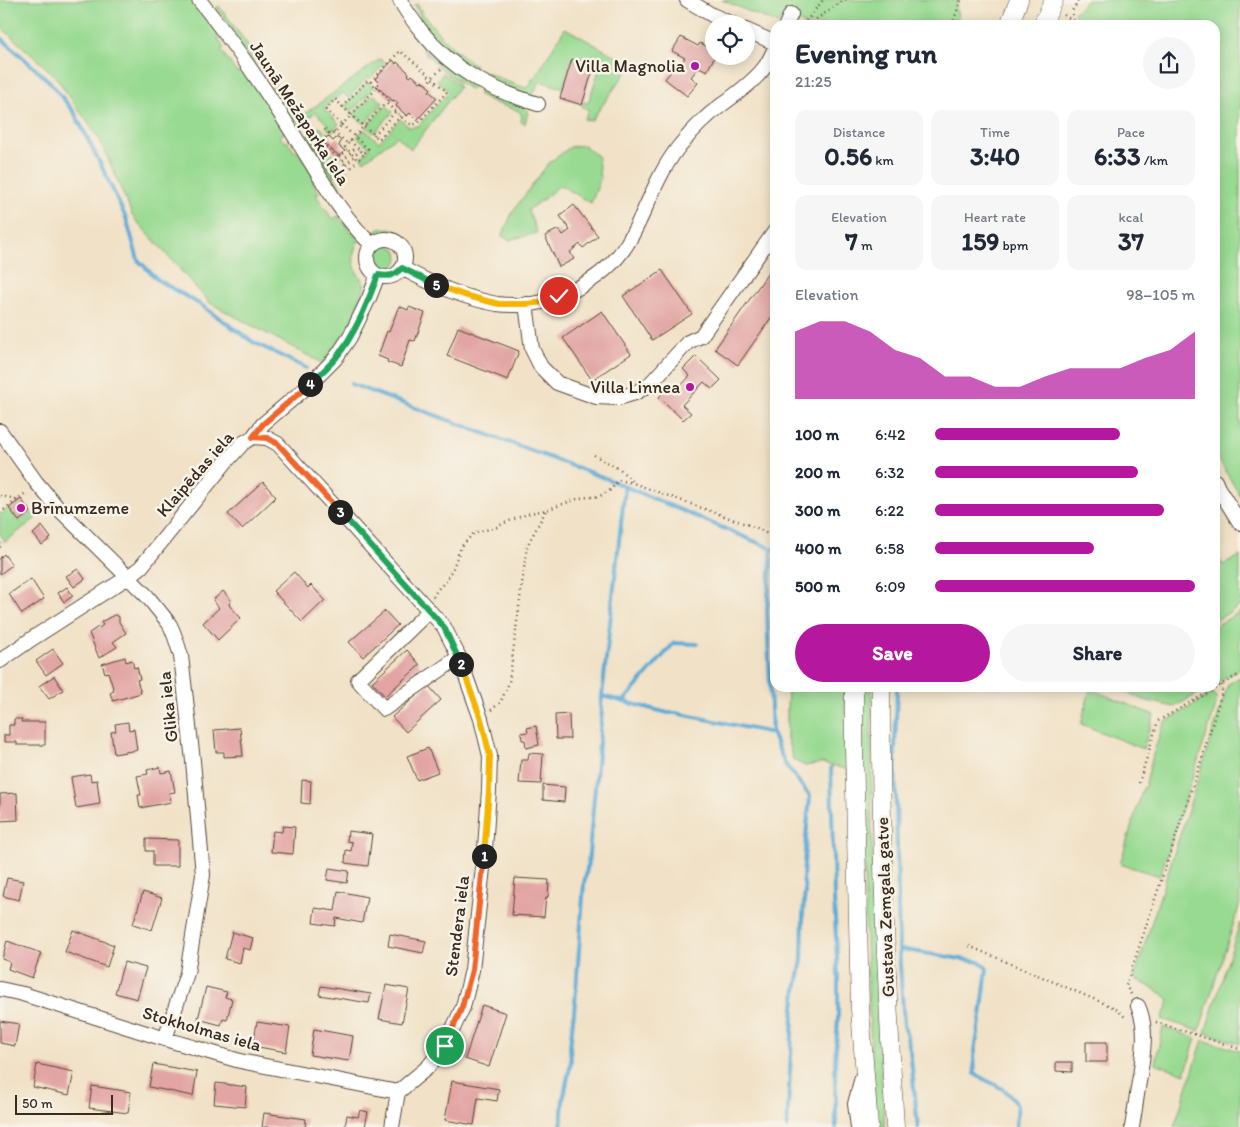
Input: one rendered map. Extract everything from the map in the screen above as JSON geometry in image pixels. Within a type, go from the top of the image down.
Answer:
[{"type":"main road","points":[[1011,20],[1019,0]]},
{"type":"main road","points":[[1045,20],[1054,2]]},
{"type":"main road","name":"Gustava Zemgala gatve","points":[[854,692],[860,1009],[869,1127]]},
{"type":"main road","name":"Gustava Zemgala gatve","points":[[881,692],[880,777],[883,876],[889,1040],[895,1127]]},
{"type":"street","name":"Jaunā Mežaparka iela","points":[[199,0],[269,95],[342,212],[372,245]]},
{"type":"street","points":[[400,0],[428,40],[448,60],[472,77],[496,89],[538,104]]},
{"type":"street","points":[[687,0],[712,15]]},
{"type":"street","points":[[755,34],[770,41]]},
{"type":"street","points":[[402,268],[428,281],[467,296],[499,304],[544,302],[595,279],[609,267],[626,245],[638,225],[656,182],[680,144],[716,109],[744,88],[764,68],[770,57]]},
{"type":"street","points":[[526,304],[532,349],[541,367],[557,382],[596,398],[618,398],[636,393],[649,385],[688,342],[701,336],[770,238]]},
{"type":"street","points":[[390,239],[398,243],[404,250],[405,259],[402,268],[396,274],[387,277],[378,275],[371,269],[367,261],[368,252],[372,245],[380,240],[390,239]]},
{"type":"street","name":"Klaipēdas iela","points":[[0,661],[141,567],[243,442],[253,437],[263,424],[308,386],[335,359],[350,337],[378,275]]},
{"type":"street","name":"Glika iela","points":[[0,431],[36,482],[57,507],[147,596],[170,626],[181,656],[203,876],[187,973],[165,1039]]},
{"type":"street","name":"Stendera iela","points":[[253,437],[267,438],[278,444],[444,627],[458,657],[481,719],[490,756],[485,849],[472,970],[462,1007],[445,1046],[428,1067],[398,1092]]},
{"type":"street","points":[[1220,491],[1240,523]]},
{"type":"street","points":[[429,611],[358,680],[384,709],[458,657]]},
{"type":"street","name":"Stokholmas iela","points":[[0,989],[23,994],[240,1061],[398,1092]]},
{"type":"street","points":[[1132,1127],[1144,1044],[1144,1025],[1141,1012]]},
{"type":"street","name":"Gustava Zemgala gatve","points":[[858,1127],[855,1104],[864,1069]]},
{"type":"street","points":[[392,1127],[398,1092]]},
{"type":"path","points":[[807,20],[823,0]]},
{"type":"path","points":[[815,20],[846,0]]},
{"type":"path","points":[[954,20],[961,0]]},
{"type":"path","points":[[1073,20],[1072,10],[1079,0]]},
{"type":"path","points":[[342,106],[368,80],[370,82],[400,51],[447,92],[415,125],[411,125],[386,102]]},
{"type":"path","points":[[426,84],[448,60]]},
{"type":"path","points":[[358,160],[345,147],[389,100],[370,82]]},
{"type":"path","points":[[325,129],[332,135],[376,88]]},
{"type":"path","points":[[347,172],[368,148],[326,110],[335,99],[379,139],[401,116]]},
{"type":"path","points":[[374,135],[396,111]]},
{"type":"path","points":[[334,132],[364,154]]},
{"type":"path","points":[[329,133],[321,142],[350,168]]},
{"type":"path","points":[[342,161],[356,147]]},
{"type":"path","points":[[336,162],[347,150]]},
{"type":"path","points":[[346,165],[360,150]]},
{"type":"path","points":[[346,157],[354,164]]},
{"type":"path","points":[[594,456],[621,470],[633,483]]},
{"type":"path","points":[[429,611],[431,601],[437,590],[446,581],[454,568],[461,547],[474,533],[498,528],[504,523],[530,513],[546,510],[580,498],[600,496],[611,490],[618,480],[633,483],[749,525],[770,536]]},
{"type":"path","points":[[0,513],[28,491]]},
{"type":"path","points":[[0,496],[18,499]]},
{"type":"path","points":[[481,719],[500,703],[509,683],[527,546],[546,510]]},
{"type":"path","points":[[0,543],[2,546],[0,547]]},
{"type":"path","points":[[1240,674],[1222,684],[1222,692],[1202,758],[1126,986],[1141,1012],[1240,1049]]},
{"type":"path","points":[[1139,783],[1158,721],[1208,692]]},
{"type":"path","points":[[969,946],[1116,1008],[1125,1017]]},
{"type":"green space","points":[[0,0],[192,0],[217,32],[218,39],[224,48],[221,50],[237,73],[241,70],[247,79],[253,81],[286,132],[280,136],[284,142],[287,141],[294,151],[300,153],[314,177],[313,183],[319,193],[316,195],[331,217],[333,219],[338,216],[359,240],[355,248],[354,261],[356,270],[364,284],[363,290],[345,333],[322,363],[210,303],[133,217],[100,140],[55,76],[0,26]]},
{"type":"green space","points":[[722,0],[958,0],[956,7],[959,20],[795,20],[784,16],[781,20],[770,21]]},
{"type":"green space","points":[[1087,0],[1240,0],[1240,496],[1220,462],[1220,20],[1077,20],[1074,13]]},
{"type":"green space","points":[[417,4],[443,38],[475,65],[471,71],[458,61],[420,21],[420,15],[414,5]]},
{"type":"green space","points":[[219,6],[259,60],[254,64],[224,23],[223,17],[216,8]]},
{"type":"green space","points":[[565,28],[631,65],[591,121],[584,119],[589,110],[582,105],[583,102],[588,103],[600,67],[572,59],[563,88],[540,81],[534,93],[529,96],[493,83],[491,77],[481,72],[482,70],[526,88],[530,86],[532,79],[534,79]]},
{"type":"green space","points":[[423,49],[434,58],[439,58],[474,85],[471,90],[445,72]]},
{"type":"green space","points":[[380,59],[385,63],[370,79],[368,77],[348,98],[343,93],[337,99],[335,97],[324,109],[339,124],[332,132],[315,112],[302,123],[299,118]]},
{"type":"green space","points":[[264,67],[303,127],[297,131],[268,85],[268,78],[262,68]]},
{"type":"green space","points":[[443,73],[458,84],[457,86],[459,87],[411,149],[397,136],[364,161],[361,158],[370,148],[357,137],[364,129],[379,142],[400,119],[409,127],[418,126],[449,92],[438,82]]},
{"type":"green space","points":[[367,82],[374,88],[351,112],[345,106]]},
{"type":"green space","points":[[480,92],[489,97],[497,97],[525,106],[528,111],[525,124],[521,122],[522,116],[519,111],[495,103],[478,94]]},
{"type":"green space","points":[[373,94],[383,103],[364,124],[353,115]]},
{"type":"green space","points":[[386,105],[393,112],[374,133],[366,127]]},
{"type":"green space","points":[[320,127],[325,132],[320,138],[320,142],[337,158],[335,161],[349,173],[342,179],[338,174],[334,176],[309,134]]},
{"type":"green space","points":[[307,134],[343,191],[340,193],[334,182],[328,180],[310,151],[311,145]]},
{"type":"green space","points":[[584,145],[598,157],[600,180],[591,203],[560,185],[528,210],[537,233],[509,240],[502,236],[513,211],[548,164],[570,147]]},
{"type":"green space","points":[[382,228],[396,231],[408,238],[414,249],[415,264],[401,239],[390,234],[372,233]]},
{"type":"green space","points":[[386,245],[394,249],[398,257],[394,265],[386,269],[378,265],[374,257],[378,249]]},
{"type":"green space","points":[[9,508],[19,522],[32,513],[36,518],[5,542],[0,534],[0,515]]},
{"type":"green space","points":[[1240,556],[1240,606],[1220,618],[1220,560],[1223,565]]},
{"type":"green space","points":[[1240,612],[1240,669],[1220,681],[1220,623]]},
{"type":"green space","points":[[1240,677],[1240,904],[1199,1031],[1162,1019],[1169,1001],[1163,994],[1134,978],[1228,684]]},
{"type":"green space","points":[[788,692],[845,692],[846,769],[822,763],[805,766],[793,760],[787,738]]},
{"type":"green space","points":[[862,692],[872,692],[874,908],[885,1127],[877,1127],[869,1017]]},
{"type":"green space","points":[[1089,692],[1097,692],[1154,715],[1143,749],[1081,724]]},
{"type":"green space","points":[[1126,692],[1201,692],[1174,707],[1144,700]]},
{"type":"green space","points":[[1213,693],[1217,698],[1215,709],[1160,876],[1120,864],[1164,723]]},
{"type":"green space","points":[[1240,923],[1240,1044],[1205,1033]]},
{"type":"green space","points":[[1163,1027],[1196,1038],[1185,1074],[1155,1063]]},
{"type":"green space","points":[[1203,1040],[1240,1051],[1240,1127],[1174,1127]]},
{"type":"building","name":"Villa Magnolia","points":[[681,37],[698,46],[700,43],[705,46],[705,65],[710,65],[707,71],[699,67],[691,77],[698,83],[687,96],[665,79],[676,65],[678,67],[685,58],[672,51]]},
{"type":"building","points":[[572,59],[594,66],[582,105],[560,98]]},
{"type":"building","points":[[393,60],[408,72],[410,77],[412,75],[420,82],[422,81],[437,98],[417,120],[410,113],[407,116],[396,106],[398,103],[376,86],[379,83],[375,79]]},
{"type":"building","points":[[328,136],[333,141],[338,138],[341,141],[339,146],[345,151],[339,156],[323,142]]},
{"type":"building","points":[[574,205],[598,236],[583,248],[580,244],[570,252],[574,259],[559,267],[545,236],[559,229],[563,235],[570,230],[560,216]]},
{"type":"building","points":[[662,270],[692,314],[652,340],[623,296]]},
{"type":"building","points":[[770,270],[770,319],[738,365],[715,349]]},
{"type":"building","points":[[399,306],[408,310],[409,307],[425,313],[415,341],[410,340],[401,367],[387,362],[388,360],[378,356]]},
{"type":"building","points":[[602,311],[631,354],[592,380],[563,338]]},
{"type":"building","points":[[458,327],[519,351],[508,380],[447,356]]},
{"type":"building","name":"Villa Linnea","points":[[696,356],[721,380],[712,389],[704,382],[682,405],[691,413],[683,420],[659,397],[672,384],[677,390],[690,376],[683,369]]},
{"type":"building","points":[[263,482],[276,497],[242,529],[228,514]]},
{"type":"building","points":[[21,499],[31,512],[19,521],[9,508]]},
{"type":"building","points":[[42,526],[51,538],[42,545],[33,534]]},
{"type":"building","points":[[4,554],[12,565],[0,574],[0,558]]},
{"type":"building","points":[[78,569],[85,579],[74,587],[66,576]]},
{"type":"building","points":[[294,572],[308,588],[311,585],[325,600],[302,622],[273,591]]},
{"type":"building","points":[[31,579],[44,599],[22,614],[9,594]]},
{"type":"building","points":[[67,587],[73,596],[64,602],[58,593]]},
{"type":"building","points":[[223,591],[231,600],[229,605],[241,618],[218,640],[203,623],[219,608],[213,600]]},
{"type":"building","points":[[385,611],[398,625],[363,657],[349,642]]},
{"type":"building","points":[[114,615],[119,617],[119,622],[126,633],[113,642],[117,647],[99,658],[89,633],[103,625],[101,622]]},
{"type":"building","points":[[53,649],[63,663],[46,675],[36,661]]},
{"type":"building","points":[[407,650],[420,665],[385,696],[372,682]]},
{"type":"building","points":[[125,657],[126,662],[132,660],[134,668],[137,667],[140,679],[137,680],[141,693],[113,701],[110,693],[114,691],[108,672],[105,673],[102,664]]},
{"type":"building","points":[[54,676],[63,690],[49,699],[39,686]]},
{"type":"building","points":[[428,685],[441,700],[406,732],[392,717]]},
{"type":"building","points":[[569,714],[570,739],[556,739],[555,715]]},
{"type":"building","points":[[14,719],[22,719],[21,722],[45,722],[45,745],[17,745],[17,742],[4,742],[4,735],[9,735],[9,725],[14,725]]},
{"type":"building","points":[[128,722],[129,730],[134,729],[137,750],[114,754],[111,732],[116,731],[115,724]]},
{"type":"building","points":[[536,726],[539,745],[526,748],[525,740],[522,740],[521,733],[528,732],[527,728]]},
{"type":"building","points":[[240,728],[243,756],[224,757],[224,752],[216,752],[214,730]]},
{"type":"building","points":[[428,748],[438,772],[417,780],[407,756]]},
{"type":"building","points":[[529,753],[543,754],[541,784],[519,783],[521,760],[528,760]]},
{"type":"building","points":[[160,767],[161,773],[171,771],[175,792],[169,793],[171,802],[140,808],[138,795],[141,795],[137,776],[148,774],[147,770]]},
{"type":"building","points":[[90,774],[91,781],[97,780],[100,804],[76,808],[71,777]]},
{"type":"building","points":[[302,780],[311,781],[310,804],[301,803]]},
{"type":"building","points":[[543,785],[565,787],[564,802],[543,800]]},
{"type":"building","points":[[17,793],[18,820],[0,821],[0,794]]},
{"type":"building","points":[[283,826],[295,827],[293,854],[271,852],[273,831],[282,832]]},
{"type":"building","points":[[348,831],[372,834],[368,866],[345,863],[346,850],[351,851],[352,842],[347,841]]},
{"type":"building","points":[[146,839],[178,840],[178,866],[153,866],[153,851],[146,851]]},
{"type":"building","points":[[329,868],[349,871],[347,883],[327,880]]},
{"type":"building","points":[[7,878],[23,881],[19,900],[3,896]]},
{"type":"building","points":[[515,878],[549,880],[544,917],[512,915]]},
{"type":"building","points":[[338,891],[367,897],[362,923],[336,918],[335,926],[313,923],[315,908],[335,911]]},
{"type":"building","points":[[143,892],[162,898],[152,930],[133,924]]},
{"type":"building","points":[[73,930],[114,945],[107,967],[65,952]]},
{"type":"building","points":[[232,932],[253,938],[250,950],[243,948],[240,963],[225,959]]},
{"type":"building","points":[[390,934],[426,941],[423,953],[388,946]]},
{"type":"building","points":[[7,941],[41,953],[32,978],[8,969],[10,962],[2,959]]},
{"type":"building","points":[[124,962],[146,968],[137,999],[115,993]]},
{"type":"building","points":[[386,985],[409,989],[402,1023],[379,1019]]},
{"type":"building","points":[[321,986],[371,994],[369,1003],[319,995]]},
{"type":"building","points":[[206,987],[227,992],[225,997],[232,999],[227,1020],[223,1019],[221,1025],[198,1019]]},
{"type":"building","points":[[482,1005],[506,1013],[489,1067],[465,1059]]},
{"type":"building","points":[[0,1021],[19,1024],[15,1046],[0,1043]]},
{"type":"building","points":[[257,1022],[290,1027],[286,1052],[253,1046]]},
{"type":"building","points":[[314,1029],[353,1036],[349,1061],[310,1055]]},
{"type":"building","points":[[1086,1042],[1107,1042],[1107,1062],[1086,1062]]},
{"type":"building","points":[[1056,1062],[1072,1062],[1072,1072],[1056,1071]]},
{"type":"building","points":[[37,1064],[74,1072],[69,1095],[33,1087]]},
{"type":"building","points":[[153,1064],[197,1072],[193,1096],[149,1087]]},
{"type":"building","points":[[452,1081],[499,1089],[497,1101],[478,1098],[474,1125],[445,1120]]},
{"type":"building","points":[[216,1083],[247,1087],[245,1107],[214,1104]]},
{"type":"building","points":[[92,1086],[131,1092],[128,1113],[89,1108]]},
{"type":"building","points":[[360,1110],[368,1112],[365,1127],[345,1127],[347,1115],[358,1117]]},
{"type":"building","points":[[264,1113],[306,1119],[305,1127],[262,1127]]},
{"type":"waterway","points":[[0,37],[50,82],[74,112],[126,218],[138,260],[158,280],[201,305],[253,342],[306,368]]},
{"type":"waterway","points":[[351,384],[605,478],[770,548]]},
{"type":"waterway","points":[[561,1127],[563,1100],[571,1062],[570,1046],[584,883],[588,864],[601,705],[625,487]]},
{"type":"waterway","points":[[770,573],[767,610],[770,684]]},
{"type":"waterway","points":[[623,702],[674,643],[697,644]]},
{"type":"waterway","points":[[770,692],[772,733],[785,764],[810,796],[803,878],[805,890],[802,960],[793,1017],[787,1127]]},
{"type":"waterway","points":[[897,692],[895,750],[899,949],[904,1025],[910,1049],[918,1127]]},
{"type":"waterway","points":[[602,696],[668,713],[676,713],[772,733]]},
{"type":"waterway","points":[[831,768],[838,976],[838,1019],[835,1060],[836,1127]]},
{"type":"waterway","points":[[899,949],[980,962],[987,969],[974,1057],[975,1074],[1005,1091],[1015,1101],[1017,1107],[1016,1127]]},
{"type":"place","name":"Villa Magnolia","points":[[695,66]]},
{"type":"place","name":"Villa Linnea","points":[[690,387]]},
{"type":"place","name":"Brīnumzeme","points":[[21,508]]},
{"type":"route","points":[[445,1046],[462,1007],[472,970],[485,849],[489,790],[490,756],[481,719],[458,657],[444,627],[278,444],[267,438],[253,437],[263,424],[308,386],[335,359],[350,337],[378,275],[387,277],[396,274],[402,268],[428,281],[467,296],[499,304],[544,302],[559,296]]}]
